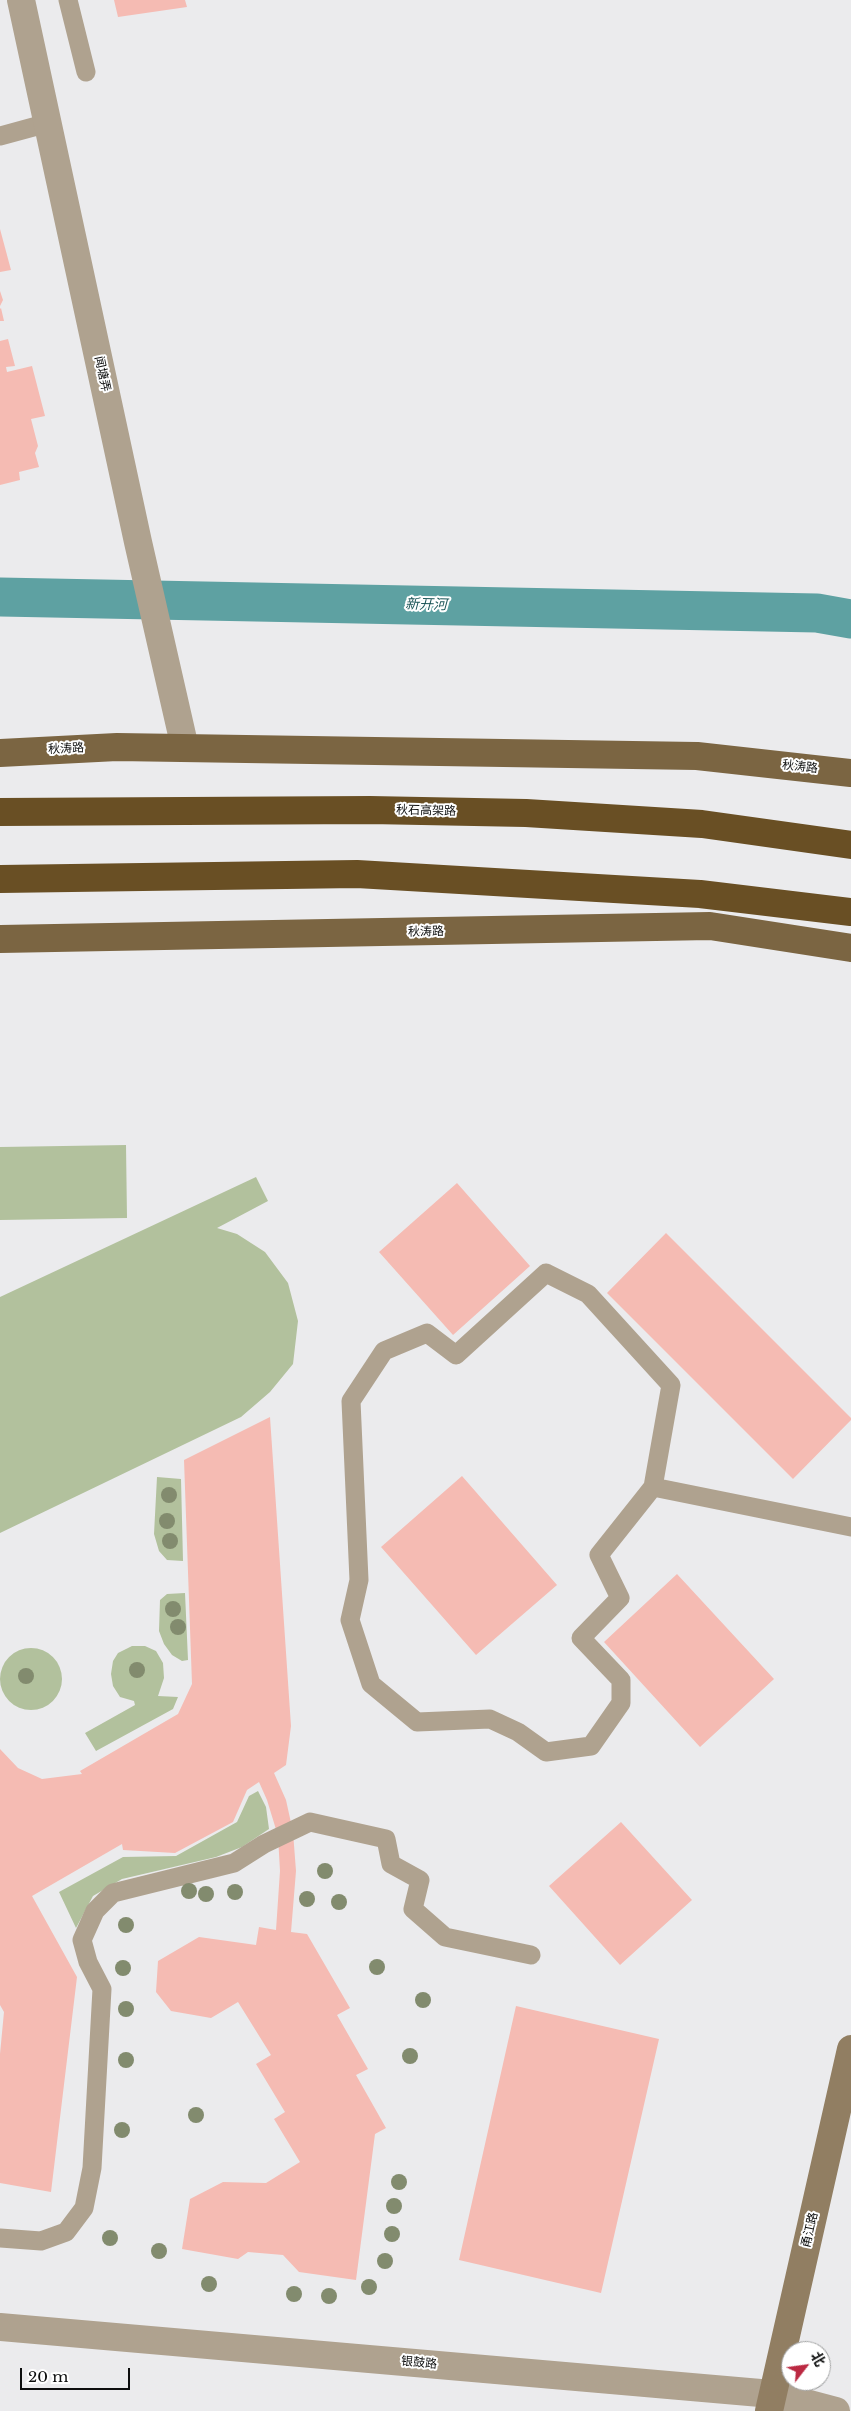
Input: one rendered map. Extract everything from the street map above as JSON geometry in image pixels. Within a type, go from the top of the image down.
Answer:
[{"type":"highway","name":"秋石高架路","points":[[0,812],[370,810],[526,813],[702,824],[851,845]]},
{"type":"highway","points":[[0,879],[358,874],[700,894],[851,912]]},
{"type":"main road","name":"秋涛路","points":[[0,753],[117,746],[696,756],[851,773]]},
{"type":"main road","name":"秋涛路","points":[[0,939],[710,926],[851,948]]},
{"type":"main road","name":"甬江路","points":[[770,2402],[851,2049]]},
{"type":"street","name":"闻塘弄","points":[[22,0],[138,542],[186,748]]},
{"type":"street","name":"银鼓路","points":[[0,2327],[770,2402],[836,2411]]},
{"type":"lane","points":[[68,0],[86,72]]},
{"type":"lane","points":[[0,136],[48,123]]},
{"type":"lane","points":[[546,1273],[588,1294],[671,1385],[653,1487],[599,1554],[620,1598],[581,1638],[621,1680],[621,1703],[591,1746],[546,1752],[518,1732],[490,1719],[417,1722],[371,1684],[350,1620],[359,1580],[351,1401],[384,1351],[427,1333],[456,1355],[546,1273]]},
{"type":"lane","points":[[653,1487],[851,1527]]},
{"type":"lane","points":[[0,2238],[41,2241],[66,2232],[91,2196],[102,1989],[88,1962],[82,1940],[95,1911],[113,1893],[234,1863],[264,1844],[310,1822],[386,1839],[391,1864],[420,1880],[413,1909],[445,1937],[530,1955]]},
{"type":"green space","points":[[126,1145],[127,1218],[0,1220],[0,1147]]},
{"type":"green space","points":[[256,1177],[268,1201],[217,1228],[237,1234],[265,1252],[288,1283],[298,1321],[293,1364],[270,1392],[241,1417],[0,1533],[0,1297]]},
{"type":"green space","points":[[157,1477],[181,1479],[183,1561],[167,1560],[159,1551],[154,1534]]},
{"type":"green space","points":[[185,1593],[188,1660],[182,1661],[172,1655],[164,1644],[159,1631],[160,1600],[167,1594]]},
{"type":"green space","points":[[132,1646],[145,1646],[156,1651],[163,1663],[164,1678],[158,1696],[178,1697],[173,1709],[96,1751],[85,1733],[135,1705],[134,1701],[120,1697],[113,1686],[111,1674],[113,1661],[118,1653]]},
{"type":"green space","points":[[31,1648],[43,1650],[53,1657],[60,1667],[62,1679],[60,1691],[53,1701],[43,1708],[31,1710],[19,1708],[9,1701],[2,1691],[0,1679],[2,1667],[9,1657],[19,1650]]},
{"type":"green space","points":[[258,1791],[266,1807],[269,1829],[242,1847],[216,1857],[122,1879],[93,1896],[76,1928],[59,1892],[123,1857],[176,1856],[237,1822],[249,1796]]},
{"type":"building","points":[[114,0],[185,0],[187,7],[118,17]]},
{"type":"building","points":[[0,229],[11,270],[0,272]]},
{"type":"building","points":[[0,291],[3,300],[0,306]]},
{"type":"building","points":[[1,308],[4,321],[0,321]]},
{"type":"building","points":[[8,339],[15,366],[6,367],[7,372],[32,366],[45,416],[31,419],[38,446],[35,453],[39,467],[19,472],[20,480],[0,485],[0,341]]},
{"type":"building","points":[[457,1183],[530,1266],[453,1335],[379,1252]]},
{"type":"building","points":[[666,1233],[851,1418],[793,1479],[607,1293]]},
{"type":"building","points":[[270,1417],[291,1726],[286,1765],[274,1773],[286,1800],[293,1832],[296,1871],[291,1932],[307,1934],[350,2008],[337,2015],[368,2069],[356,2075],[386,2128],[375,2134],[356,2280],[299,2272],[283,2255],[248,2252],[238,2259],[182,2249],[190,2199],[223,2182],[266,2183],[300,2162],[274,2119],[285,2112],[256,2064],[271,2055],[238,2002],[211,2018],[171,2011],[156,1992],[158,1961],[199,1937],[256,1945],[259,1927],[276,1930],[280,1871],[278,1836],[267,1800],[259,1782],[247,1790],[233,1822],[175,1853],[123,1850],[122,1844],[32,1896],[77,1977],[51,2192],[0,2183],[0,2054],[4,2012],[0,2005],[0,1749],[18,1768],[42,1779],[82,1774],[80,1771],[178,1714],[192,1684],[184,1460]]},
{"type":"building","points":[[462,1476],[557,1585],[476,1655],[381,1547]]},
{"type":"building","points":[[677,1574],[774,1679],[700,1747],[604,1642]]},
{"type":"building","points":[[621,1822],[692,1900],[620,1965],[549,1886]]},
{"type":"building","points":[[516,2006],[659,2039],[601,2293],[459,2260]]},
{"type":"waterway","name":"新开河","points":[[0,597],[817,613],[851,619]]}]
